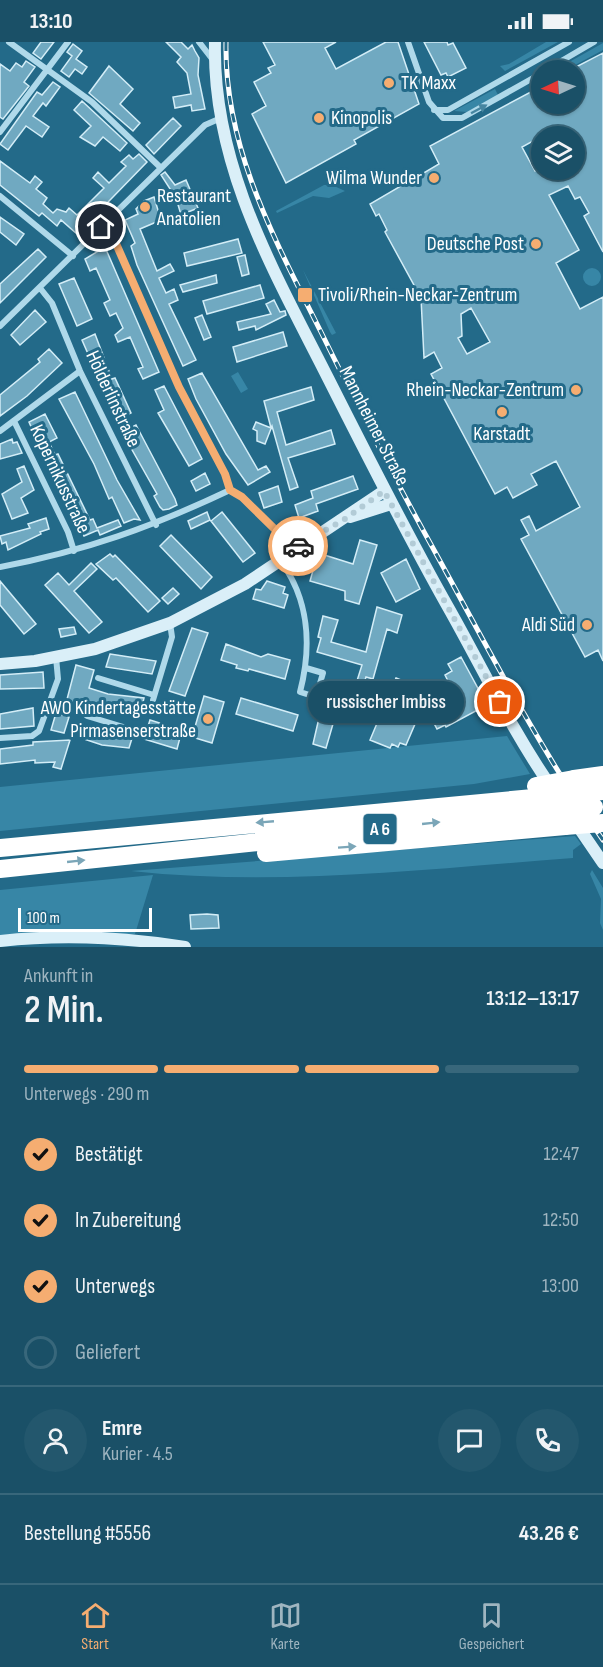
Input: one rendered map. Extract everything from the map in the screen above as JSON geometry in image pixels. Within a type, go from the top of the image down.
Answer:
[{"type":"highway","name":"A 6","points":[[0,848],[409,808],[592,797],[603,773]]},
{"type":"highway","points":[[162,852],[205,856],[285,852],[565,826],[592,797]]},
{"type":"highway","name":"A 6","points":[[0,869],[162,852],[549,799]]},
{"type":"main road","name":"Mannheimer Straße","points":[[215,42],[221,118],[229,163],[249,218],[283,293],[384,491],[519,738],[549,799],[603,863]]},
{"type":"main road","points":[[0,664],[56,657],[103,646],[170,623],[236,589],[384,491]]},
{"type":"main road","points":[[346,518],[391,504]]},
{"type":"main road","points":[[0,940],[56,937],[140,940],[185,947]]},
{"type":"street","points":[[9,42],[99,108],[161,168]]},
{"type":"street","points":[[0,132],[68,42]]},
{"type":"street","points":[[199,42],[215,63]]},
{"type":"street","points":[[408,42],[434,110],[443,118],[462,118],[531,79]]},
{"type":"street","points":[[434,110],[448,110],[570,42]]},
{"type":"street","points":[[563,60],[594,42]]},
{"type":"street","points":[[0,326],[205,124],[221,118]]},
{"type":"street","points":[[0,196],[73,256]]},
{"type":"street","points":[[101,227],[114,239],[179,387],[225,474],[230,490],[242,497],[295,549]]},
{"type":"street","name":"Hölderlinstraße","points":[[40,288],[52,303],[80,371],[156,525]]},
{"type":"street","points":[[0,431],[65,379],[80,371]]},
{"type":"street","name":"Kopernikusstraße","points":[[14,421],[68,532],[74,551]]},
{"type":"street","points":[[0,567],[74,551],[156,525],[230,490]]},
{"type":"street","points":[[280,560],[290,574],[305,618],[308,636],[306,668],[300,692],[316,697],[323,673],[306,668]]},
{"type":"street","points":[[98,678],[153,698],[172,637],[170,623]]},
{"type":"street","points":[[0,738],[32,736],[39,731],[58,679],[56,657]]},
{"type":"street","points":[[87,716],[140,732]]},
{"type":"shaded area","points":[[546,42],[558,42],[505,71],[500,66],[509,64]]},
{"type":"shaded area","points":[[603,43],[603,50],[584,60],[573,60]]},
{"type":"shaded area","points":[[495,89],[498,95],[467,112],[454,111]]},
{"type":"shaded area","points":[[324,185],[332,185],[345,191],[329,198],[313,196],[277,213],[276,211]]},
{"type":"shaded area","points":[[592,268],[598,271],[601,277],[598,283],[592,286],[586,283],[583,277],[586,271]]},
{"type":"shaded area","points":[[303,270],[336,333],[332,335],[330,332]]},
{"type":"shaded area","points":[[238,372],[248,389],[241,393],[231,376]]},
{"type":"shaded area","points":[[507,736],[530,774],[474,784],[0,831],[0,787]]},
{"type":"shaded area","points":[[575,836],[581,844],[573,850],[573,858],[463,867],[297,877],[186,875],[131,871]]},
{"type":"shaded area","points":[[592,870],[603,888],[603,930],[600,923],[601,899],[590,874]]},
{"type":"shaded area","points":[[153,875],[135,934],[0,947],[0,890]]},
{"type":"building","points":[[41,42],[54,42],[41,59],[33,53]]},
{"type":"building","points":[[166,42],[181,42],[188,49],[192,45],[199,58],[198,75],[205,109],[192,111],[191,105],[175,108],[173,97],[191,94],[187,73],[177,62],[181,57]]},
{"type":"building","points":[[263,42],[336,42],[325,48],[336,69],[386,42],[398,42],[419,104],[354,140],[356,144],[286,183],[252,114],[266,106],[254,82],[271,73],[268,68],[275,65]]},
{"type":"building","points":[[424,42],[447,42],[448,45],[453,43],[466,68],[448,77],[446,73],[441,75]]},
{"type":"building","points":[[73,44],[82,51],[76,59],[87,67],[82,74],[75,69],[69,77],[61,71],[72,56],[67,52]]},
{"type":"building","name":"Rhein-Neckar-Zentrum","points":[[603,53],[603,252],[584,216],[589,213],[580,197],[575,199],[568,186],[549,195],[579,250],[556,263],[580,309],[603,297],[603,661],[598,650],[585,657],[521,539],[529,535],[521,520],[529,516],[536,531],[580,507],[556,461],[531,474],[537,485],[513,498],[507,487],[495,494],[431,374],[442,368],[434,352],[424,358],[421,298],[385,232],[387,230],[379,214],[376,216],[370,204],[401,186],[410,177],[412,180],[439,164],[430,146],[531,92],[531,114],[585,114],[585,62]],"holes":[[[471,308],[490,342],[467,354],[458,338],[462,336],[461,314]]]},
{"type":"building","points":[[26,61],[35,67],[24,82],[29,86],[3,119],[0,117],[0,64],[10,71],[16,63],[22,67]]},
{"type":"building","points":[[109,66],[133,89],[120,104],[140,123],[133,131],[89,93]]},
{"type":"building","points":[[53,82],[60,87],[46,106],[43,103],[33,116],[49,127],[42,137],[26,126],[8,150],[0,144],[37,92],[42,95]]},
{"type":"building","points":[[82,101],[127,143],[120,151],[103,137],[95,146],[80,137],[91,126],[74,110]]},
{"type":"building","points":[[173,118],[181,126],[154,154],[146,145]]},
{"type":"building","points":[[139,154],[147,162],[77,234],[61,220],[57,226],[42,213],[39,216],[0,185],[0,161],[30,183],[35,176],[42,182],[36,189],[47,198],[43,204],[53,213],[57,209],[66,212],[69,208],[77,215],[104,188],[93,178],[98,172],[109,183],[126,166],[121,162],[129,155],[133,159]]},
{"type":"building","points":[[165,172],[175,185],[186,180],[198,208],[188,212],[189,217],[182,218],[176,198],[161,175]]},
{"type":"building","points":[[154,197],[161,220],[140,229],[157,271],[170,264],[174,271],[159,278],[166,293],[174,289],[178,300],[169,304],[196,360],[183,366],[137,265],[131,246],[135,243],[125,220],[138,214],[136,209],[144,201]]},
{"type":"building","points":[[0,217],[24,234],[16,245],[0,232]]},
{"type":"building","points":[[238,239],[242,253],[187,266],[184,253]]},
{"type":"building","points":[[105,247],[159,372],[143,379],[138,369],[143,367],[130,337],[118,342],[115,335],[123,328],[116,313],[110,316],[104,303],[110,300],[96,268],[90,271],[85,259]]},
{"type":"building","points":[[38,249],[46,257],[0,303],[0,284]]},
{"type":"building","points":[[245,255],[249,274],[242,276],[237,257]]},
{"type":"building","points":[[216,275],[217,283],[183,292],[180,285]]},
{"type":"building","points":[[74,278],[92,319],[77,326],[59,284]]},
{"type":"building","points":[[260,285],[264,298],[207,314],[203,301]]},
{"type":"building","points":[[274,300],[280,312],[285,311],[286,315],[256,330],[255,326],[239,330],[237,322],[271,314],[266,304]]},
{"type":"building","points":[[35,310],[46,322],[20,345],[11,335]]},
{"type":"building","points":[[202,315],[211,337],[204,340],[195,318]]},
{"type":"building","points":[[283,332],[287,346],[237,362],[233,347]]},
{"type":"building","points":[[95,334],[112,379],[115,378],[131,413],[117,420],[82,340]]},
{"type":"building","points":[[49,349],[62,363],[27,396],[0,416],[0,395],[40,362],[38,359]]},
{"type":"building","points":[[202,373],[258,470],[266,466],[270,472],[248,485],[226,454],[196,399],[188,379]]},
{"type":"building","points":[[164,386],[202,459],[189,466],[158,413],[164,410],[155,390]]},
{"type":"building","points":[[311,387],[314,400],[277,412],[286,445],[331,430],[335,444],[288,458],[298,487],[290,490],[272,426],[265,444],[257,441],[257,431],[253,429],[256,422],[271,428],[264,401]]},
{"type":"building","points":[[75,392],[117,480],[140,520],[134,519],[124,523],[112,497],[109,499],[94,464],[59,399]]},
{"type":"building","points":[[45,414],[57,438],[49,442],[55,455],[58,454],[90,520],[93,519],[97,528],[118,520],[121,526],[100,535],[98,530],[84,536],[74,515],[71,517],[29,422]]},
{"type":"building","points":[[136,425],[175,499],[177,505],[169,509],[163,510],[160,507],[154,496],[157,494],[122,432]]},
{"type":"building","points":[[12,439],[13,443],[17,442],[22,453],[0,459],[0,444]]},
{"type":"building","points":[[24,466],[34,490],[21,498],[28,513],[12,519],[2,494],[22,482],[17,469]]},
{"type":"building","points":[[205,473],[210,484],[196,491],[191,481]]},
{"type":"building","points":[[353,476],[358,489],[316,504],[318,511],[299,518],[295,505],[313,498],[311,491]]},
{"type":"building","points":[[278,486],[282,502],[264,508],[259,493]]},
{"type":"building","points":[[207,512],[210,520],[191,529],[188,521]]},
{"type":"building","points":[[222,512],[255,553],[243,562],[211,521]]},
{"type":"building","points":[[46,518],[49,529],[40,532],[41,534],[8,550],[6,542],[2,544],[0,536],[30,528],[28,524]]},
{"type":"building","points":[[171,535],[212,577],[201,589],[160,546]]},
{"type":"building","points":[[360,540],[377,545],[359,604],[345,600],[345,591],[310,581],[318,553],[353,564]]},
{"type":"building","points":[[110,554],[113,557],[115,555],[160,601],[148,612],[116,578],[113,580],[96,564]]},
{"type":"building","points":[[406,559],[420,589],[396,602],[381,573]]},
{"type":"building","points":[[91,563],[97,569],[74,591],[102,622],[89,633],[45,585],[58,573],[69,585]]},
{"type":"building","points":[[0,581],[36,624],[24,634],[0,605]]},
{"type":"building","points":[[267,581],[285,587],[283,593],[288,595],[284,608],[253,599],[256,589],[261,590]]},
{"type":"building","points":[[173,588],[179,594],[168,604],[162,598]]},
{"type":"building","points":[[377,607],[402,615],[397,633],[387,629],[373,679],[366,677],[352,722],[335,717],[326,748],[313,744],[327,683],[347,690],[350,682],[356,684],[362,665],[317,652],[323,616],[338,620],[331,642],[366,652]]},
{"type":"building","points":[[74,627],[76,634],[61,637],[59,629]]},
{"type":"building","points":[[192,628],[208,633],[185,696],[169,691]]},
{"type":"building","points":[[226,644],[261,657],[268,654],[290,660],[285,679],[249,669],[248,671],[236,668],[237,665],[221,660]]},
{"type":"building","points":[[110,654],[156,661],[152,674],[106,667]]},
{"type":"building","points":[[461,657],[487,705],[446,727],[445,725],[437,729],[429,714],[447,704],[438,689],[449,683],[445,675],[452,671],[448,664]]},
{"type":"building","points":[[76,665],[94,670],[89,688],[108,694],[144,698],[141,711],[104,707],[85,701],[81,712],[65,707]]},
{"type":"building","points":[[43,672],[44,688],[0,689],[0,675]]},
{"type":"building","points":[[396,678],[413,685],[411,689],[420,693],[409,721],[415,724],[406,745],[400,743],[398,747],[392,744],[390,748],[370,740]]},
{"type":"building","name":"AWO Kindertagesstätte Pirmasenserstraße","points":[[204,696],[224,702],[212,743],[192,737]]},
{"type":"building","points":[[241,698],[298,715],[293,731],[236,714]]},
{"type":"building","points":[[33,708],[34,726],[0,729],[0,714]]},
{"type":"building","points":[[56,713],[69,717],[64,733],[51,730]]},
{"type":"building","points":[[150,720],[182,730],[177,749],[144,739]]},
{"type":"building","points":[[87,728],[133,735],[129,748],[102,745],[84,739]]},
{"type":"building","points":[[70,740],[61,769],[53,767],[55,762],[35,763],[35,760],[0,764],[0,749],[33,745],[33,742]]},
{"type":"building","points":[[190,915],[218,915],[219,928],[191,929]]},
{"type":"railway","points":[[226,42],[228,81],[243,156],[255,192],[286,263],[390,469],[494,661],[557,770],[603,840]]},
{"type":"way so far","points":[[298,546],[345,519],[371,498],[384,491],[500,702]]},
{"type":"place","name":"TK Maxx","points":[[389,83]]},
{"type":"place","name":"Kinopolis","points":[[319,118]]},
{"type":"place","name":"Wilma Wunder","points":[[434,178]]},
{"type":"place","name":"Restaurant Anatolien","points":[[145,207]]},
{"type":"place","name":"Deutsche Post","points":[[536,244]]},
{"type":"place","name":"Tivoli/Rhein-Neckar-Zentrum","points":[[305,295]]},
{"type":"place","name":"Rhein-Neckar-Zentrum","points":[[576,390]]},
{"type":"place","name":"Karstadt","points":[[502,412]]},
{"type":"place","name":"Aldi Süd","points":[[587,625]]},
{"type":"place","name":"russischer Imbiss","points":[[500,702]]},
{"type":"place","name":"AWO Kindertagesstätte Pirmasenserstraße","points":[[208,719]]},
{"type":"route","points":[[101,227],[114,239],[179,387],[225,474],[230,490],[242,497],[295,549],[298,546]]}]
